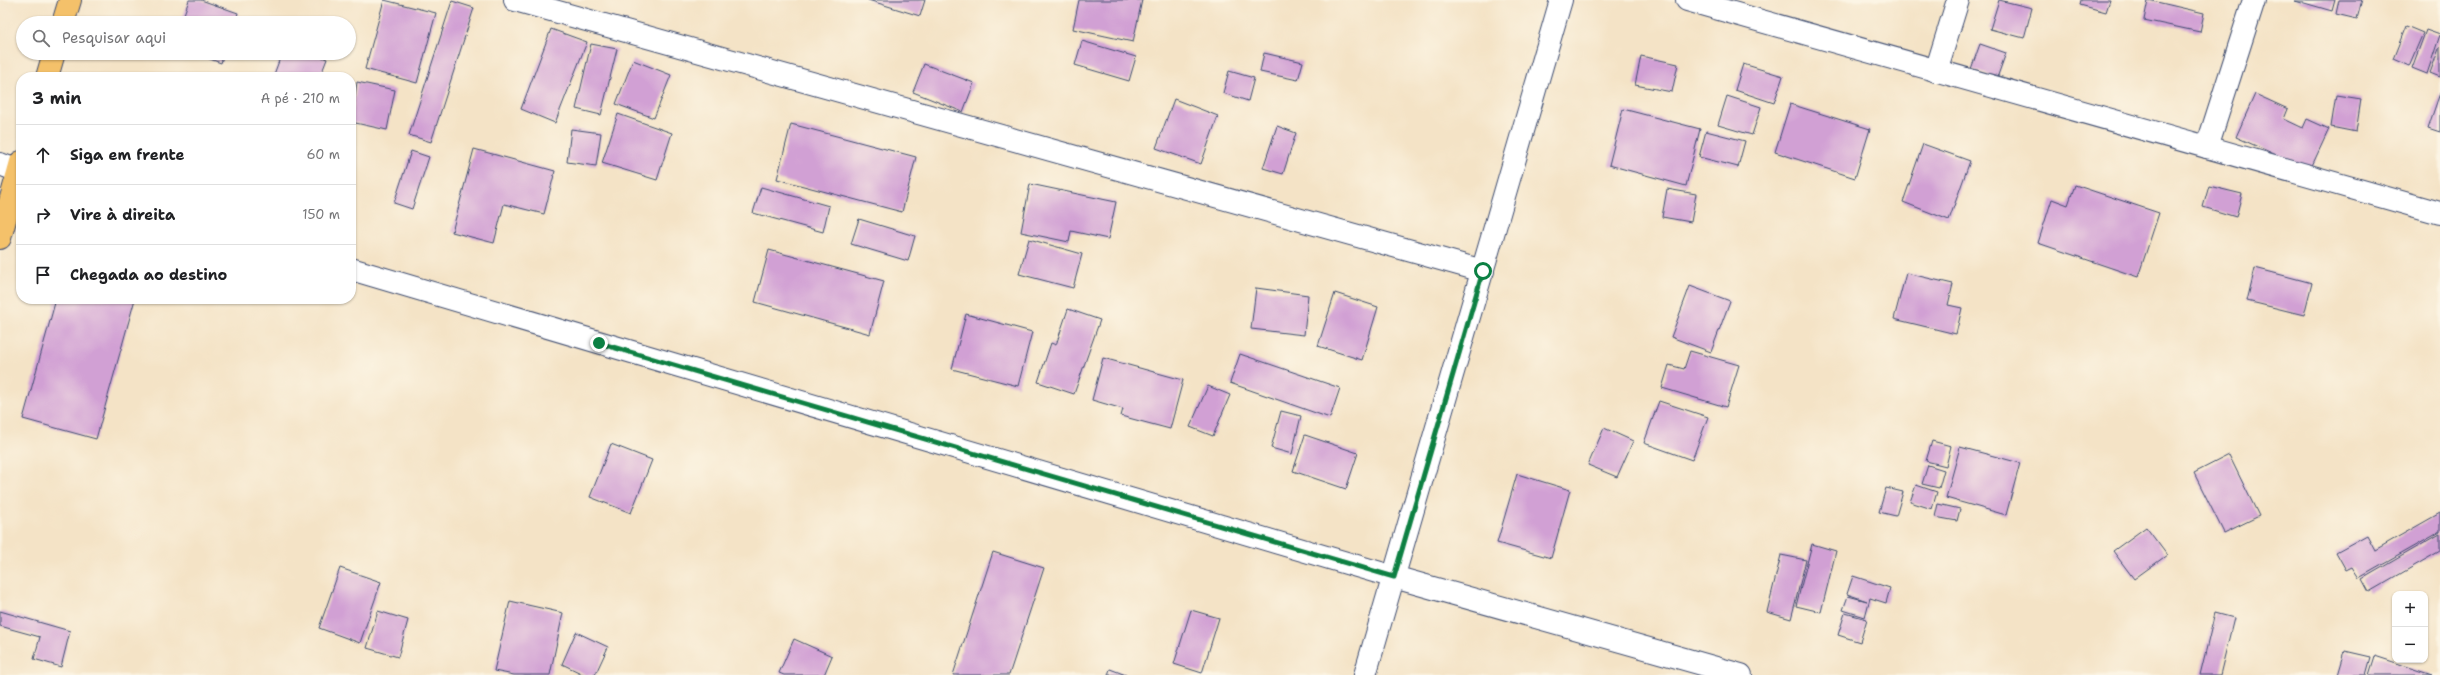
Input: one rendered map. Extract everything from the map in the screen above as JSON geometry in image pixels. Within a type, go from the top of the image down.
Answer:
[{"type":"main road","points":[[65,16],[70,0]]},
{"type":"main road","points":[[48,72],[52,60]]},
{"type":"main road","points":[[0,238],[15,167]]},
{"type":"street","points":[[515,0],[1483,271]]},
{"type":"street","points":[[1365,675],[1561,0]]},
{"type":"street","points":[[1687,0],[2440,213]]},
{"type":"street","points":[[1936,71],[1958,0]]},
{"type":"street","points":[[2207,147],[2254,0]]},
{"type":"street","points":[[356,270],[1394,577],[1741,675]]},
{"type":"building","points":[[189,0],[201,0],[238,13],[237,16],[183,16]]},
{"type":"building","points":[[384,0],[436,13],[417,83],[365,69]]},
{"type":"building","points":[[868,0],[925,0],[920,16]]},
{"type":"building","points":[[1079,0],[1142,0],[1133,42],[1073,29]]},
{"type":"building","points":[[1999,0],[2032,8],[2024,38],[1990,29]]},
{"type":"building","points":[[2081,0],[2110,0],[2106,12],[2080,5]]},
{"type":"building","points":[[2148,0],[2204,13],[2200,32],[2144,20]]},
{"type":"building","points":[[2294,0],[2335,0],[2332,11]]},
{"type":"building","points":[[2339,0],[2362,0],[2357,19],[2336,14]]},
{"type":"building","points":[[452,1],[474,8],[431,142],[409,135]]},
{"type":"building","points":[[2406,26],[2423,33],[2409,66],[2393,59]]},
{"type":"building","points":[[551,29],[587,42],[555,123],[521,109]]},
{"type":"building","points":[[2426,30],[2440,35],[2427,74],[2412,68]]},
{"type":"building","points":[[1082,41],[1136,57],[1129,81],[1075,65]]},
{"type":"building","points":[[591,44],[617,49],[601,115],[576,109]]},
{"type":"building","points":[[1980,44],[2006,53],[1997,78],[1971,69]]},
{"type":"building","points":[[2440,46],[2440,77],[2430,73]]},
{"type":"building","points":[[1264,53],[1303,62],[1298,80],[1260,72]]},
{"type":"building","points":[[1641,56],[1678,64],[1672,92],[1635,85]]},
{"type":"building","points":[[213,60],[222,60],[221,63]]},
{"type":"building","points":[[279,60],[327,60],[322,72],[275,72]]},
{"type":"building","points":[[633,60],[671,75],[654,118],[616,104]]},
{"type":"building","points":[[924,64],[974,83],[963,112],[913,92]]},
{"type":"building","points":[[1743,64],[1783,76],[1774,103],[1735,90]]},
{"type":"building","points":[[1229,71],[1254,78],[1248,101],[1223,93]]},
{"type":"building","points":[[357,82],[395,90],[387,130],[356,123]]},
{"type":"building","points":[[2440,93],[2440,132],[2428,128]]},
{"type":"building","points":[[2255,94],[2288,109],[2284,119],[2303,128],[2307,119],[2329,129],[2310,170],[2236,137]]},
{"type":"building","points":[[2336,95],[2361,99],[2356,132],[2331,127]]},
{"type":"building","points":[[1727,96],[1761,107],[1752,135],[1718,125]]},
{"type":"building","points":[[1174,99],[1218,116],[1201,164],[1156,148]]},
{"type":"building","points":[[1790,104],[1870,129],[1855,178],[1775,152]]},
{"type":"building","points":[[1623,109],[1700,129],[1686,186],[1609,165]]},
{"type":"building","points":[[618,114],[672,133],[657,180],[602,163]]},
{"type":"building","points":[[791,124],[916,157],[902,212],[777,179]]},
{"type":"building","points":[[1277,126],[1296,133],[1283,174],[1263,168]]},
{"type":"building","points":[[571,129],[601,133],[596,166],[567,162]]},
{"type":"building","points":[[1706,131],[1745,141],[1738,167],[1699,157]]},
{"type":"building","points":[[1923,144],[1970,161],[1949,220],[1903,202]]},
{"type":"building","points":[[474,149],[555,171],[544,214],[504,204],[494,243],[452,232]]},
{"type":"building","points":[[411,151],[429,157],[412,209],[394,203]]},
{"type":"building","points":[[1030,184],[1116,202],[1108,239],[1071,231],[1069,242],[1021,232]]},
{"type":"building","points":[[2075,185],[2159,213],[2138,277],[2038,243],[2052,199],[2068,205]]},
{"type":"building","points":[[2209,186],[2242,194],[2236,217],[2203,207]]},
{"type":"building","points":[[761,187],[829,206],[823,232],[753,213]]},
{"type":"building","points":[[1667,189],[1696,194],[1691,222],[1662,217]]},
{"type":"building","points":[[859,219],[915,236],[908,261],[851,244]]},
{"type":"building","points":[[1029,239],[1082,254],[1073,288],[1019,274]]},
{"type":"building","points":[[769,250],[884,281],[870,334],[755,302]]},
{"type":"building","points":[[2255,268],[2312,283],[2304,315],[2247,301]]},
{"type":"building","points":[[1906,273],[1953,284],[1948,305],[1962,308],[1956,334],[1894,319]]},
{"type":"building","points":[[1690,286],[1730,301],[1711,352],[1671,337]]},
{"type":"building","points":[[1256,288],[1308,295],[1304,335],[1251,329]]},
{"type":"building","points":[[1335,293],[1378,307],[1362,360],[1318,346]]},
{"type":"building","points":[[55,304],[134,304],[96,439],[23,419]]},
{"type":"building","points":[[1068,309],[1100,320],[1074,394],[1038,382],[1051,343],[1056,345]]},
{"type":"building","points":[[966,314],[1032,332],[1018,386],[952,369]]},
{"type":"building","points":[[1690,351],[1739,365],[1726,407],[1662,388],[1669,365],[1684,369]]},
{"type":"building","points":[[1240,354],[1340,388],[1330,418],[1230,383]]},
{"type":"building","points":[[1103,358],[1183,380],[1170,429],[1121,416],[1123,409],[1092,400]]},
{"type":"building","points":[[1208,386],[1230,395],[1213,436],[1190,427]]},
{"type":"building","points":[[1659,401],[1708,417],[1692,460],[1644,443]]},
{"type":"building","points":[[1281,411],[1301,416],[1292,454],[1271,448]]},
{"type":"building","points":[[1604,428],[1633,441],[1617,477],[1588,465]]},
{"type":"building","points":[[1305,435],[1358,453],[1346,489],[1293,471]]},
{"type":"building","points":[[1932,441],[1951,446],[1946,466],[1926,461]]},
{"type":"building","points":[[611,444],[652,460],[631,513],[590,497]]},
{"type":"building","points":[[1960,447],[2020,463],[2006,515],[1946,498]]},
{"type":"building","points":[[2229,455],[2259,516],[2224,533],[2194,473]]},
{"type":"building","points":[[1928,465],[1944,470],[1939,488],[1922,484]]},
{"type":"building","points":[[1517,474],[1570,490],[1551,558],[1497,543]]},
{"type":"building","points":[[1916,485],[1937,492],[1932,509],[1910,502]]},
{"type":"building","points":[[1886,488],[1903,492],[1896,516],[1879,512]]},
{"type":"building","points":[[1938,504],[1960,509],[1957,521],[1935,517]]},
{"type":"building","points":[[2440,513],[2440,532],[2359,578],[2352,567],[2346,570],[2336,552],[2367,535],[2375,550]]},
{"type":"building","points":[[2146,527],[2167,555],[2134,579],[2113,551]]},
{"type":"building","points":[[2440,534],[2440,551],[2369,592],[2362,579]]},
{"type":"building","points":[[1812,544],[1836,551],[1821,612],[1796,606]]},
{"type":"building","points":[[993,552],[1044,568],[1009,675],[953,675]]},
{"type":"building","points":[[1781,555],[1806,560],[1791,619],[1767,612]]},
{"type":"building","points":[[340,568],[381,582],[360,643],[319,628]]},
{"type":"building","points":[[1853,576],[1890,588],[1886,603],[1870,598],[1865,617],[1843,610],[1848,596],[1867,601],[1847,594]]},
{"type":"building","points":[[510,601],[563,613],[550,675],[514,675],[494,671]]},
{"type":"building","points":[[1191,610],[1219,618],[1202,673],[1174,664]]},
{"type":"building","points":[[0,611],[70,631],[61,667],[34,659],[40,637],[0,626]]},
{"type":"building","points":[[378,611],[408,620],[398,657],[367,648]]},
{"type":"building","points":[[1845,613],[1867,619],[1860,642],[1838,635]]},
{"type":"building","points":[[2215,613],[2234,618],[2220,675],[2200,675]]},
{"type":"building","points":[[576,632],[608,647],[595,675],[585,675],[562,664]]},
{"type":"building","points":[[794,639],[832,656],[824,675],[784,675],[779,673]]},
{"type":"building","points":[[2345,651],[2371,657],[2366,675],[2338,675]]},
{"type":"building","points":[[2375,656],[2392,662],[2392,663],[2396,663],[2433,675],[2369,675]]},
{"type":"building","points":[[1110,669],[1126,675],[1108,675]]},
{"type":"route","points":[[599,343],[1394,577],[1483,271]]}]
